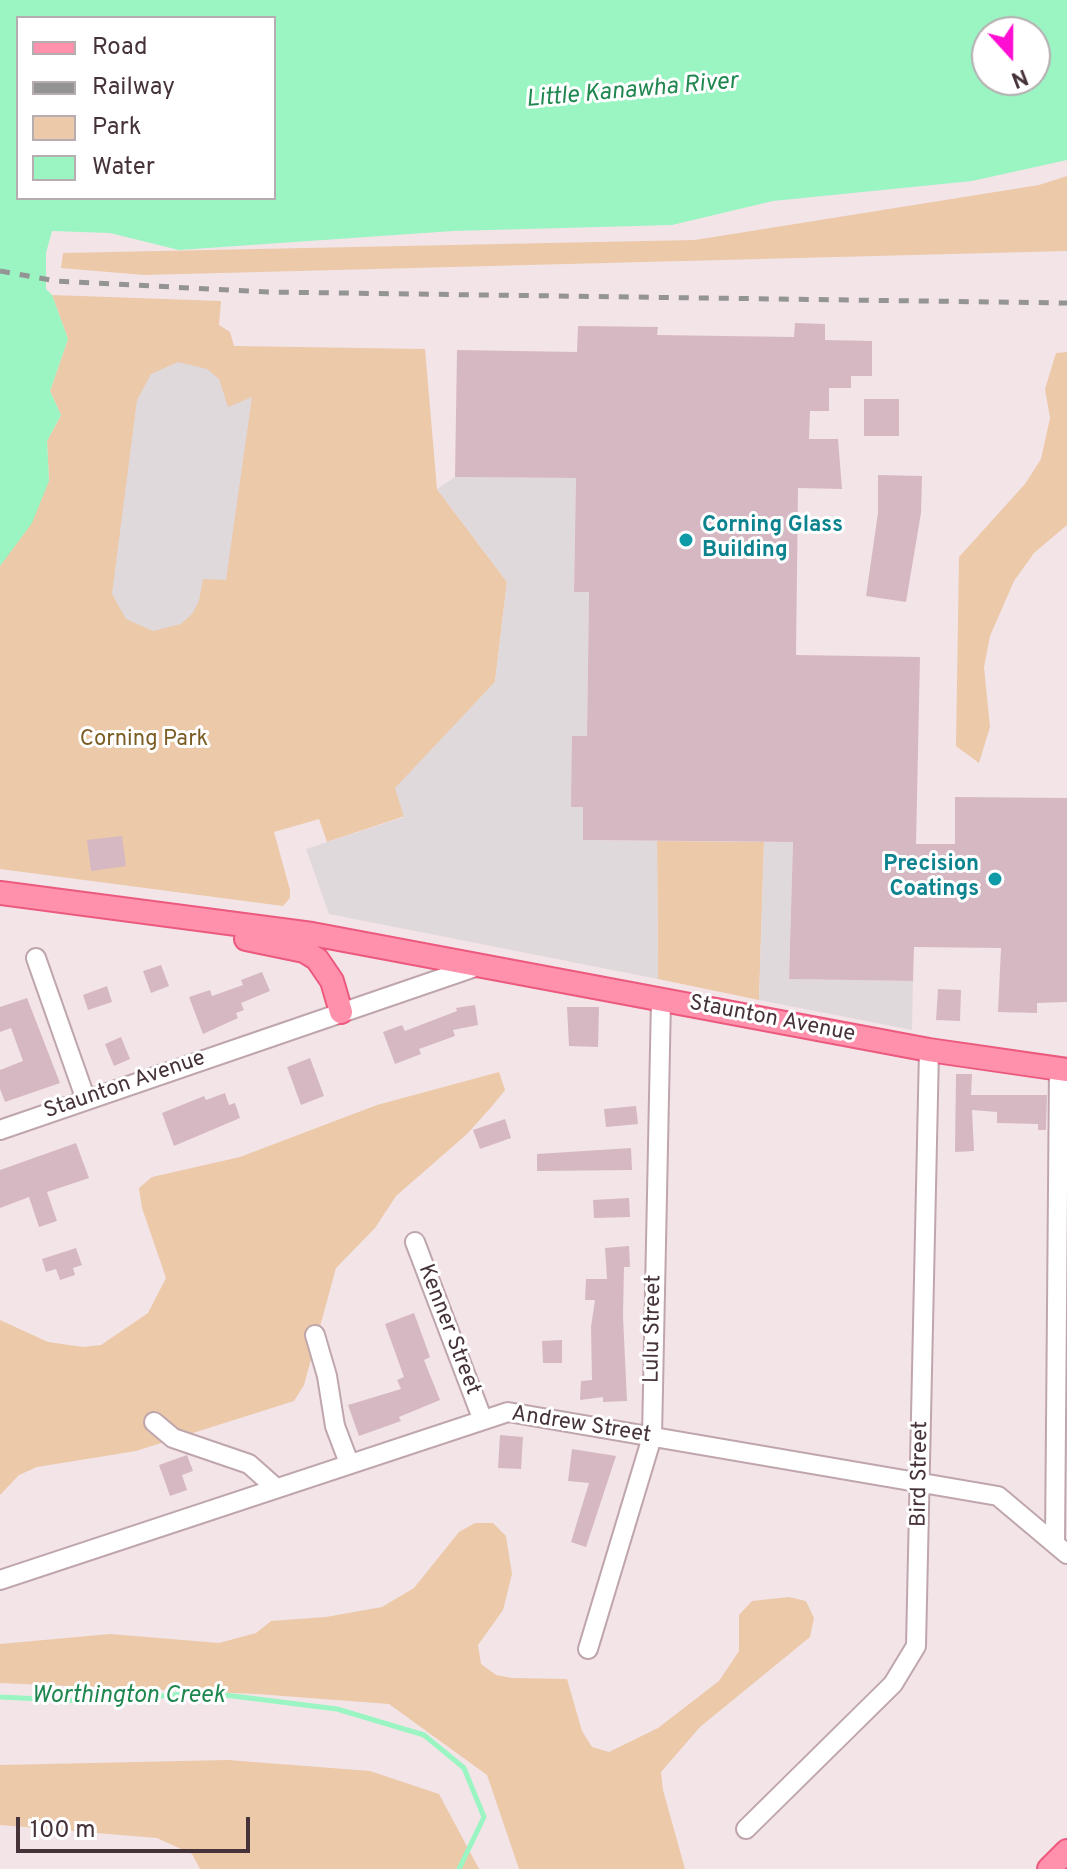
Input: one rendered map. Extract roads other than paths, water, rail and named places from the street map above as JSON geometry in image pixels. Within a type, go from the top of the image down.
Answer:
[{"type":"main road","name":"Staunton Avenue","points":[[0,893],[344,940],[929,1050],[1063,1070]]},
{"type":"main road","points":[[145,912],[186,930],[304,951],[317,959],[332,981],[341,1012]]},
{"type":"main road","points":[[332,981],[344,940]]},
{"type":"main road","points":[[1049,1869],[1067,1851]]},
{"type":"street","points":[[36,958],[86,1100]]},
{"type":"street","name":"Staunton Avenue","points":[[0,1130],[478,966]]},
{"type":"street","name":"Lulu Street","points":[[588,1649],[652,1437],[661,1000]]},
{"type":"street","name":"Bird Street","points":[[746,1829],[893,1684],[910,1661],[918,1629],[929,1050]]},
{"type":"street","points":[[1061,1549],[1063,1070]]},
{"type":"street","name":"Kenner Street","points":[[415,1242],[482,1418]]},
{"type":"street","points":[[315,1335],[327,1376],[335,1426],[349,1463]]},
{"type":"street","name":"Andrew Street","points":[[0,1580],[482,1418],[508,1412],[998,1496],[1061,1549]]},
{"type":"street","points":[[154,1422],[173,1438],[249,1464],[276,1488]]},
{"type":"water","name":"Little Kanawha River","points":[[0,0],[1067,0],[1067,160],[972,181],[773,201],[672,225],[453,231],[179,250],[110,233],[52,231],[46,253],[46,289],[52,295],[68,339],[50,391],[61,415],[47,441],[49,481],[32,523],[0,566]]},
{"type":"waterway","name":"Worthington Creek","points":[[0,1697],[103,1702],[201,1692],[337,1709],[424,1735],[464,1768],[484,1817],[459,1869]]},
{"type":"railway","points":[[0,271],[56,281],[268,292],[1067,303]]},
{"type":"place","name":"Corning Glass Building","points":[[686,540]]},
{"type":"place","name":"Precision Coatings","points":[[995,879]]},
{"type":"park label","name":"Corning Park","points":[[144,741]]}]
